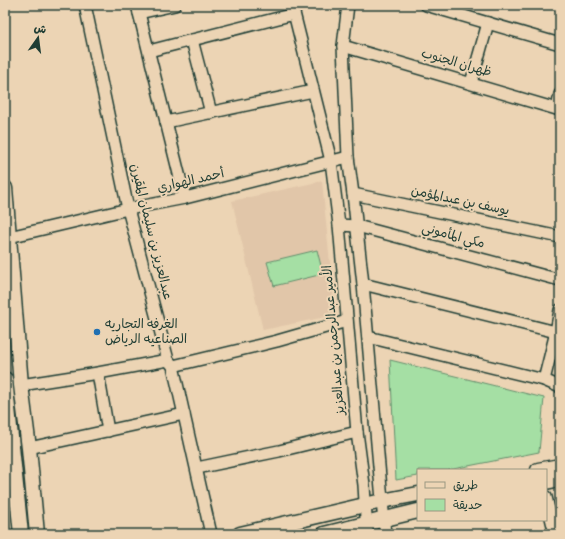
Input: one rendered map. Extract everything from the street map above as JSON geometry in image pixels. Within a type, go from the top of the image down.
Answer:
[{"type":"main road","points":[[5,188],[21,385],[29,448],[37,534]]},
{"type":"main road","points":[[5,379],[21,534]]},
{"type":"main road","points":[[544,469],[560,466]]},
{"type":"main road","points":[[547,482],[560,479]]},
{"type":"main road","points":[[240,534],[417,494]]},
{"type":"main road","points":[[324,534],[385,527],[417,511]]},
{"type":"street","name":"عبدالعزيز بن سليمان المقيرن","points":[[85,5],[128,209],[171,363],[212,534]]},
{"type":"street","points":[[175,5],[138,9],[185,198]]},
{"type":"street","points":[[348,5],[343,46],[348,157],[363,284],[385,527]]},
{"type":"street","points":[[426,5],[456,9],[488,23],[560,44]]},
{"type":"street","points":[[149,51],[293,10]]},
{"type":"street","name":"الأمير عبدالرحمن بن عبدالعزيز","points":[[293,10],[331,161],[339,225],[367,529]]},
{"type":"street","points":[[471,83],[488,23]]},
{"type":"street","points":[[192,40],[211,113]]},
{"type":"street","name":"ظهران الجنوب","points":[[343,46],[558,109]]},
{"type":"street","points":[[166,122],[313,91]]},
{"type":"street","points":[[558,109],[560,94]]},
{"type":"street","points":[[331,161],[348,157]]},
{"type":"street","name":"أحمد الهواري","points":[[9,238],[128,209],[185,198],[331,161]]},
{"type":"street","name":"يوسف بن عبدالمؤمن","points":[[353,194],[560,237]]},
{"type":"street","name":"مكي المأموني","points":[[339,225],[356,226],[560,280]]},
{"type":"street","points":[[363,284],[556,332]]},
{"type":"street","points":[[544,380],[560,310]]},
{"type":"street","points":[[21,385],[171,363],[277,341],[347,321]]},
{"type":"street","points":[[368,337],[544,380],[560,387]]},
{"type":"street","points":[[98,373],[108,431]]},
{"type":"street","points":[[29,448],[184,414]]},
{"type":"street","points":[[197,468],[357,432]]},
{"type":"street","points":[[547,501],[555,534]]},
{"type":"shaded area","points":[[322,181],[335,315],[263,330],[232,201]]},
{"type":"green space","points":[[317,250],[323,274],[274,286],[267,262]]},
{"type":"green space","points":[[390,360],[544,398],[539,452],[453,469],[417,469],[417,476],[396,480]]},
{"type":"place","name":"الغرفه التجاريه الصناعيه الرياض","points":[[97,332]]}]
